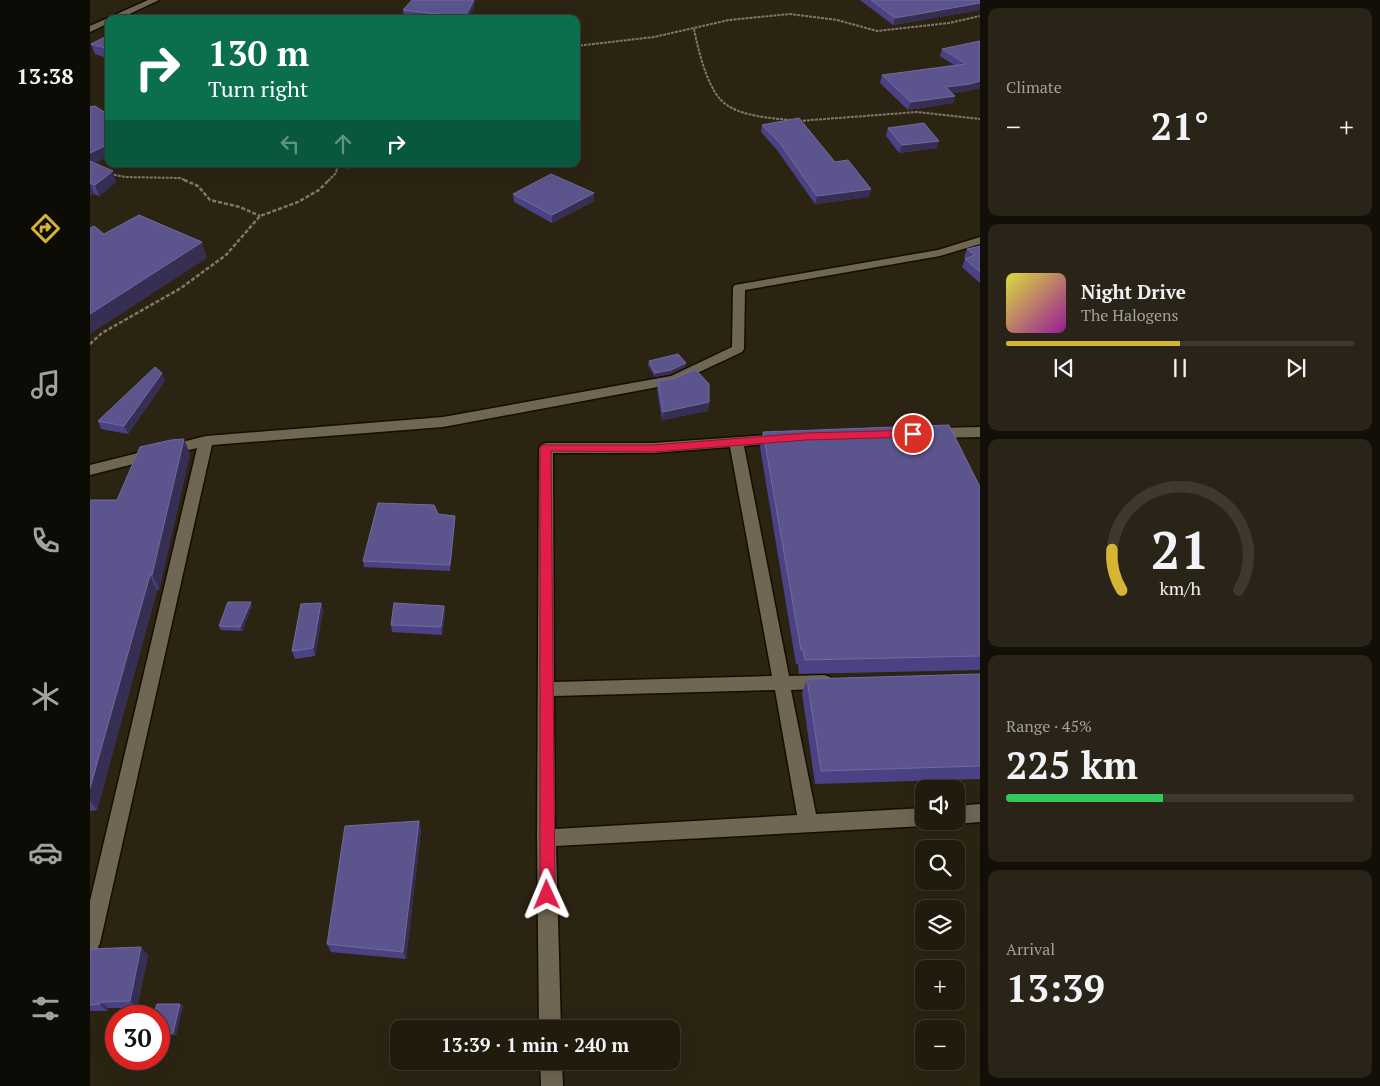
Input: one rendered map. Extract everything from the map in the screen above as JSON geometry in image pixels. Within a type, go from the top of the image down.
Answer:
[{"type":"street","points":[[119,15],[155,0]]},
{"type":"street","points":[[90,28],[105,21]]},
{"type":"street","points":[[90,470],[206,442],[442,422],[674,380],[738,349],[739,288],[940,253],[980,240]]},
{"type":"street","points":[[920,434],[980,432]]},
{"type":"street","points":[[949,433],[956,450]]},
{"type":"street","points":[[550,1020],[546,838],[546,448],[653,448],[798,437]]},
{"type":"street","points":[[90,943],[206,442]]},
{"type":"street","points":[[736,442],[808,823]]},
{"type":"street","points":[[546,689],[841,682]]},
{"type":"street","points":[[965,816],[979,818]]},
{"type":"street","points":[[546,838],[915,817]]},
{"type":"street","points":[[551,1070],[552,1086]]},
{"type":"path","points":[[580,46],[654,37],[729,20],[790,14],[837,20],[877,32],[948,24],[980,16]]},
{"type":"path","points":[[694,28],[707,72],[720,99],[737,109],[768,119],[800,121],[917,112],[980,119]]},
{"type":"path","points":[[90,344],[102,333],[181,288],[226,255],[260,216],[298,202],[319,190],[336,174],[337,167]]},
{"type":"path","points":[[107,173],[125,177],[180,178],[198,186],[210,200],[240,207],[260,216]]},
{"type":"building","points":[[412,0],[473,0],[466,15],[403,10]]},
{"type":"building","points":[[871,0],[980,0],[980,3],[895,18]]},
{"type":"building","points":[[105,37],[105,48],[91,44]]},
{"type":"building","points":[[980,41],[980,81],[946,87],[955,96],[911,102],[882,75],[966,64],[942,49]]},
{"type":"building","points":[[95,106],[105,112],[105,146],[90,153],[90,107]]},
{"type":"building","points":[[799,118],[835,162],[848,160],[871,189],[817,196],[779,142],[762,125]]},
{"type":"building","points":[[924,123],[939,141],[902,145],[888,128]]},
{"type":"building","points":[[90,161],[113,171],[95,185],[90,183]]},
{"type":"building","points":[[551,174],[594,193],[552,215],[513,194]]},
{"type":"building","points":[[139,215],[202,242],[90,314],[90,228],[94,226],[104,234]]},
{"type":"building","points":[[980,246],[980,272],[965,259],[975,255],[967,249]]},
{"type":"building","points":[[678,354],[686,363],[671,370],[655,373],[649,361]]},
{"type":"building","points":[[155,367],[162,373],[124,426],[98,421]]},
{"type":"building","points":[[695,369],[709,384],[709,402],[663,412],[658,381],[676,378]]},
{"type":"building","points":[[949,425],[980,487],[980,656],[805,660],[803,650],[801,650],[763,432]]},
{"type":"building","points":[[184,439],[152,575],[150,575],[90,788],[90,500],[117,500],[140,447]]},
{"type":"building","points":[[378,503],[434,505],[438,514],[455,516],[450,565],[363,561]]},
{"type":"building","points":[[228,602],[251,602],[240,627],[219,626]]},
{"type":"building","points":[[321,603],[313,648],[292,651],[301,604]]},
{"type":"building","points":[[394,603],[444,606],[441,627],[391,625]]},
{"type":"building","points":[[980,674],[980,766],[821,771],[807,679]]},
{"type":"building","points":[[419,821],[403,952],[327,944],[345,826]]},
{"type":"building","points":[[141,947],[130,1001],[100,1002],[100,1004],[90,1005],[91,949]]},
{"type":"building","points":[[180,1004],[173,1033],[170,1033],[170,1005],[157,1005]]},
{"type":"route","points":[[547,895],[546,448],[653,448],[807,437],[913,434]]}]
